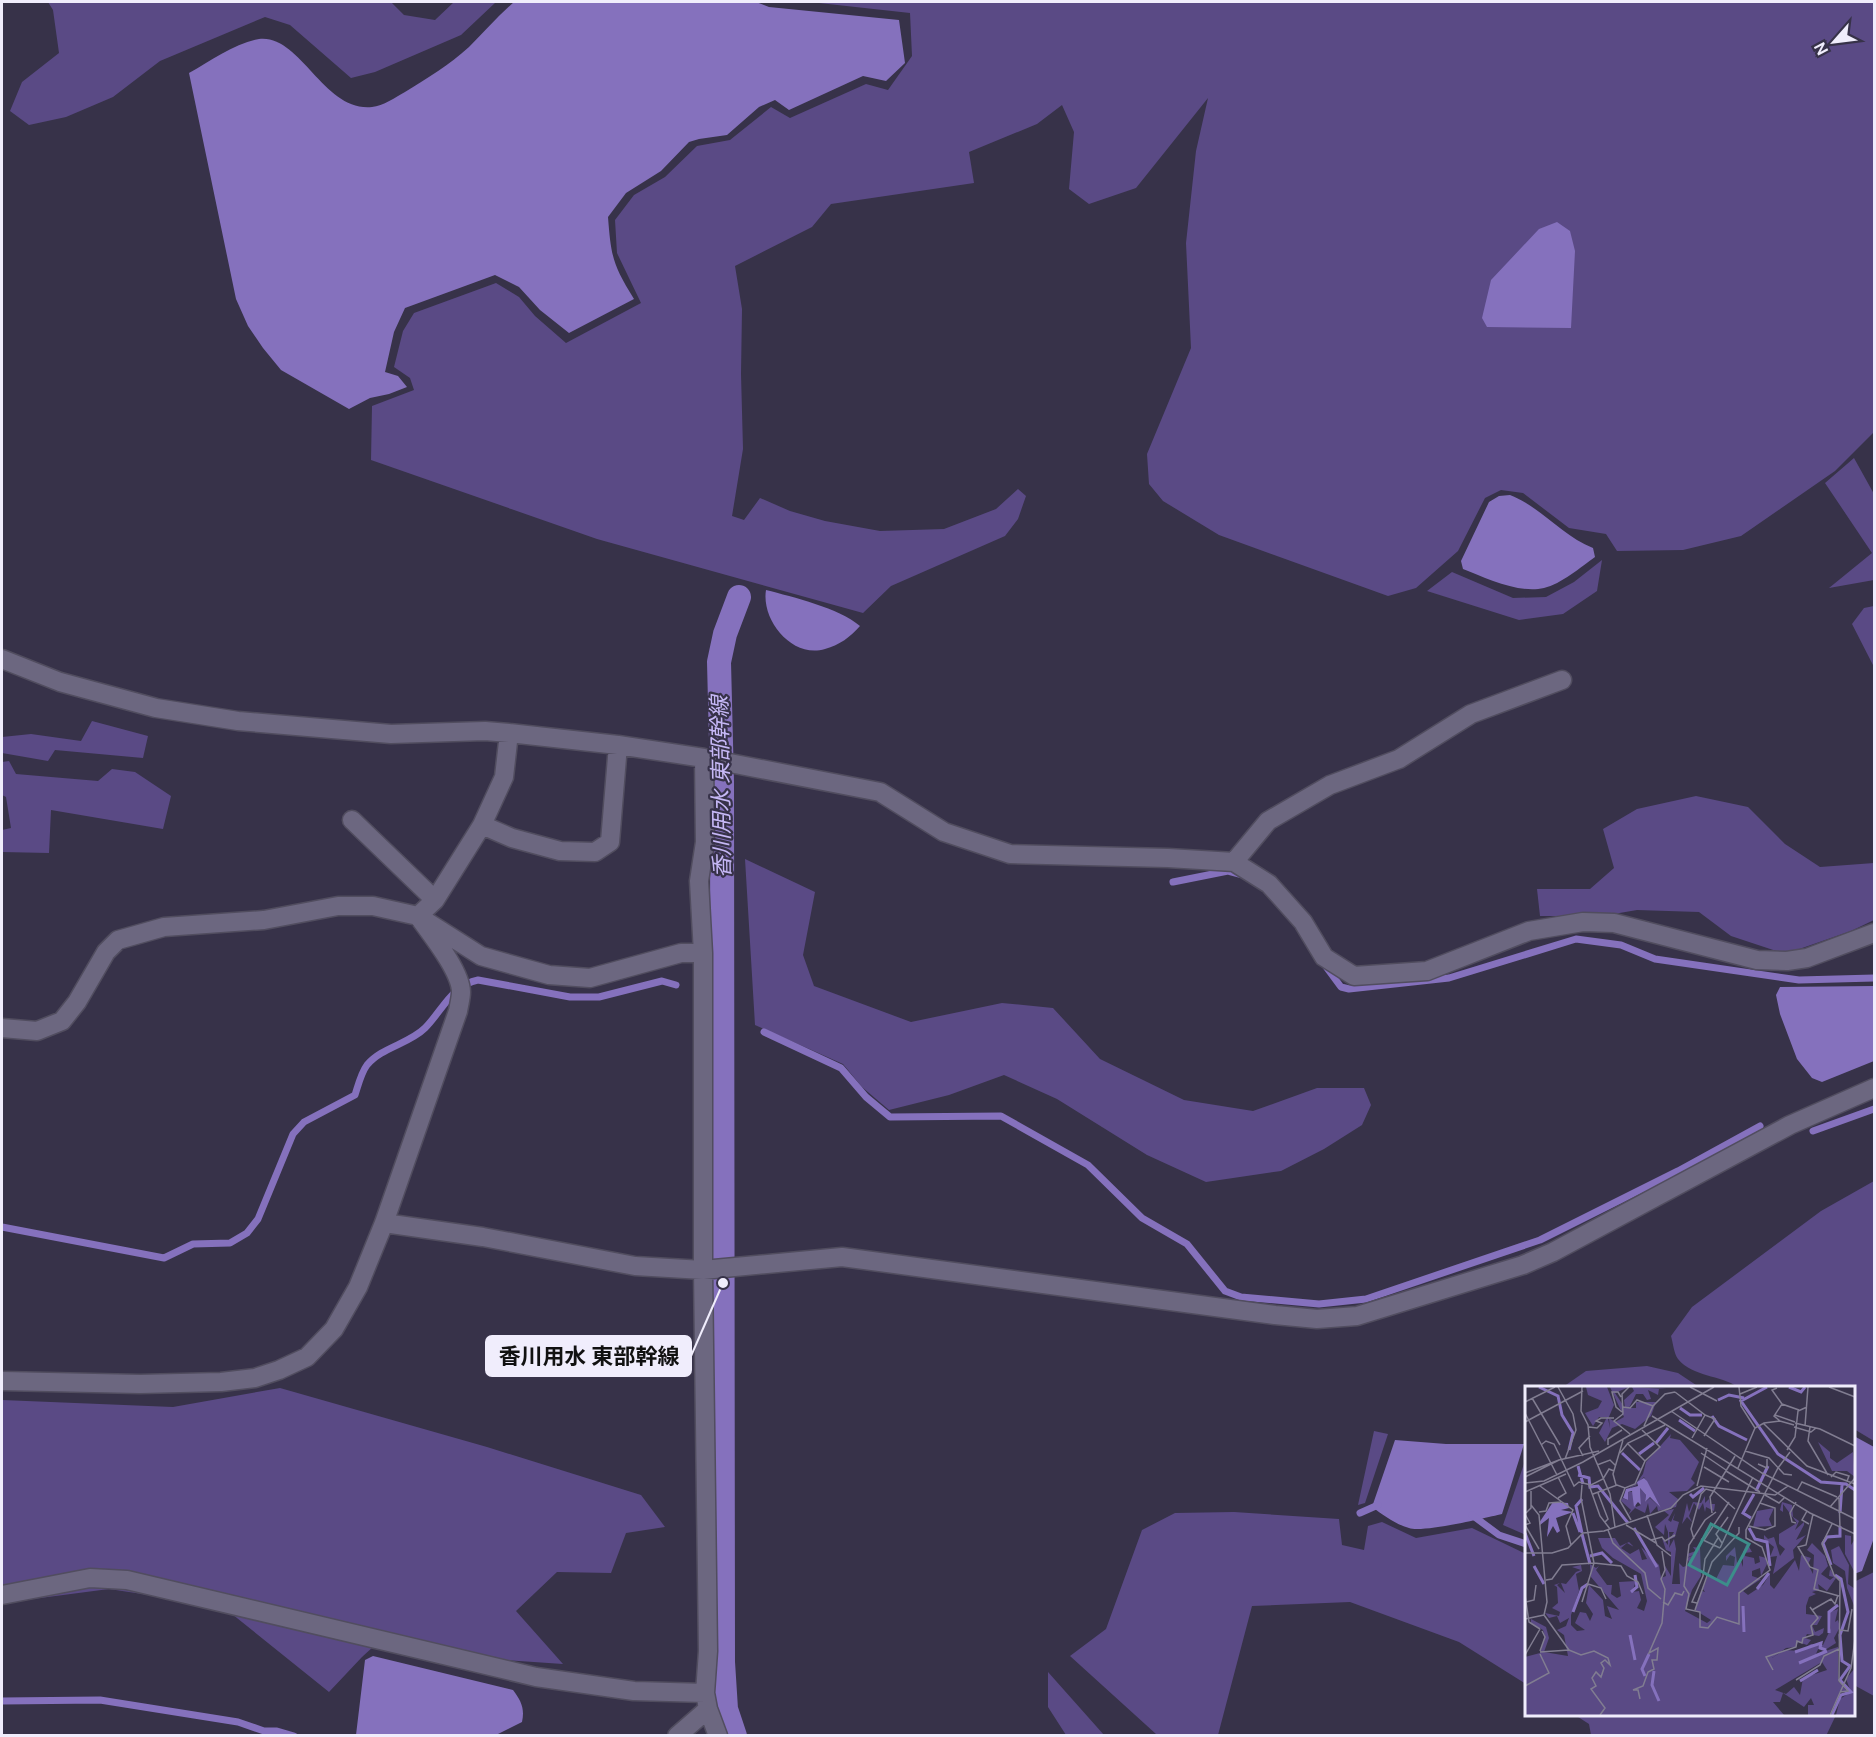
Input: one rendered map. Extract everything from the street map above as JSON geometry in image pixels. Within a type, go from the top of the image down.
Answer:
[{"type":"street","points":[[2,659],[60,682],[156,708],[238,721],[391,734],[485,731],[618,745],[715,760],[880,792],[944,832],[1010,855],[1168,858],[1234,862],[1269,884],[1303,922],[1324,957],[1354,976],[1427,971],[1529,931],[1583,922],[1614,922],[1757,960],[1787,961],[1807,958],[1875,933]]},
{"type":"street","points":[[1234,862],[1268,821],[1330,785],[1399,759],[1471,714],[1562,680]]},
{"type":"street","points":[[418,916],[435,900],[482,825],[504,777],[509,733]]},
{"type":"street","points":[[482,825],[512,838],[561,851],[595,852],[610,842],[618,745]]},
{"type":"street","points":[[715,760],[699,881],[717,1268],[707,1701],[718,1736]]},
{"type":"street","points":[[352,820],[435,900]]},
{"type":"street","points":[[2,1028],[37,1031],[62,1021],[77,1002],[106,952],[118,940],[164,927],[264,920],[338,906],[372,906],[418,916],[481,956],[549,975],[590,978],[681,953],[703,953]]},
{"type":"street","points":[[2,1381],[140,1384],[221,1382],[255,1378],[308,1357],[334,1329],[358,1287],[384,1223],[458,1011],[460,987],[447,957],[418,916]]},
{"type":"street","points":[[384,1223],[483,1237],[635,1266],[717,1268],[842,1257],[1275,1315],[1317,1319],[1357,1316],[1523,1265],[1553,1252],[1790,1125],[1875,1088]]},
{"type":"street","points":[[2,1595],[90,1578],[127,1580],[536,1677],[707,1701]]},
{"type":"street","points":[[677,1736],[707,1701]]},
{"type":"shaded area","points":[[48,2],[391,2],[404,15],[435,20],[454,2],[496,2],[461,35],[375,72],[351,78],[290,25],[265,17],[160,61],[113,97],[66,117],[29,125],[10,111],[22,82],[59,53],[53,10]]},
{"type":"shaded area","points":[[514,2],[756,2],[769,7],[899,20],[905,63],[886,81],[863,76],[789,110],[775,100],[759,107],[727,135],[689,142],[661,171],[626,193],[608,217],[614,260],[634,299],[569,333],[540,310],[519,287],[495,275],[405,308],[394,332],[385,372],[398,376],[407,387],[370,398],[349,409],[281,370],[248,326],[236,299],[189,73],[241,44],[259,39],[274,41],[287,48],[340,98],[355,105],[372,107],[405,92],[454,60]]},
{"type":"shaded area","points":[[810,2],[1874,2],[1874,432],[1835,471],[1741,536],[1683,550],[1617,551],[1606,534],[1569,528],[1523,493],[1501,490],[1485,498],[1458,551],[1416,588],[1388,596],[1219,535],[1163,501],[1149,484],[1147,454],[1191,348],[1186,243],[1196,151],[1208,98],[1136,188],[1089,204],[1069,189],[1074,132],[1062,105],[1037,124],[969,152],[974,183],[831,204],[812,227],[735,266],[742,309],[743,449],[732,516],[744,520],[760,498],[790,511],[825,521],[880,531],[944,529],[996,509],[1018,489],[1026,496],[1018,519],[1005,536],[891,586],[863,613],[597,539],[371,460],[372,406],[414,390],[410,378],[394,367],[403,331],[414,313],[496,283],[519,297],[535,316],[566,343],[641,303],[617,253],[615,220],[634,195],[665,177],[697,146],[730,140],[771,107],[790,118],[866,84],[888,90],[912,56],[910,13]]},
{"type":"shaded area","points":[[1557,222],[1570,231],[1575,251],[1571,328],[1487,327],[1482,318],[1491,280],[1539,229]]},
{"type":"shaded area","points":[[1854,458],[1874,494],[1874,580],[1829,588],[1872,553],[1825,483]]},
{"type":"shaded area","points":[[1510,495],[1593,548],[1595,557],[1557,583],[1534,589],[1513,587],[1463,569],[1461,561],[1489,502],[1499,496]]},
{"type":"shaded area","points":[[1602,560],[1597,591],[1563,614],[1519,620],[1427,591],[1452,572],[1513,598],[1546,597],[1574,582]]},
{"type":"shaded area","points":[[766,590],[828,609],[860,626],[844,640],[825,649],[813,651],[801,648],[781,635],[774,624],[768,613]]},
{"type":"shaded area","points":[[1874,606],[1874,667],[1852,624],[1864,608]]},
{"type":"shaded area","points":[[92,721],[148,736],[143,758],[55,750],[48,761],[2,753],[2,737],[31,734],[81,741]]},
{"type":"shaded area","points":[[9,761],[16,774],[98,781],[112,769],[135,772],[171,796],[163,829],[51,810],[49,853],[2,852],[2,830],[11,828],[6,797],[2,795],[2,762]]},
{"type":"shaded area","points":[[1696,796],[1748,807],[1785,844],[1820,867],[1874,863],[1874,920],[1851,931],[1785,954],[1731,936],[1699,912],[1637,910],[1602,916],[1540,916],[1537,889],[1590,889],[1614,868],[1603,829],[1637,809]]},
{"type":"shaded area","points":[[745,859],[815,892],[803,955],[814,986],[911,1022],[1002,1003],[1053,1008],[1100,1059],[1184,1100],[1253,1111],[1317,1088],[1364,1088],[1371,1105],[1362,1125],[1324,1149],[1281,1171],[1206,1182],[1147,1155],[1057,1099],[1004,1075],[949,1095],[889,1110],[862,1087],[843,1064],[755,1025]]},
{"type":"shaded area","points":[[1874,986],[1874,1061],[1822,1082],[1812,1078],[1797,1059],[1780,1014],[1776,995],[1780,987]]},
{"type":"shaded area","points":[[1874,1181],[1874,1441],[1855,1430],[1855,1386],[1736,1386],[1699,1373],[1684,1365],[1678,1359],[1671,1336],[1692,1307],[1821,1211]]},
{"type":"shaded area","points":[[1647,1366],[1678,1373],[1698,1386],[1564,1386],[1586,1371]]},
{"type":"shaded area","points":[[280,1388],[487,1447],[641,1495],[665,1527],[626,1533],[611,1573],[557,1572],[516,1611],[563,1664],[505,1660],[458,1653],[386,1635],[329,1692],[222,1606],[109,1589],[2,1603],[2,1400],[173,1407]]},
{"type":"shaded area","points":[[1374,1431],[1388,1434],[1365,1503],[1358,1505]]},
{"type":"shaded area","points":[[1855,1437],[1874,1447],[1874,1538],[1862,1571],[1855,1574]]},
{"type":"shaded area","points":[[1395,1440],[1446,1444],[1524,1444],[1502,1514],[1416,1529],[1399,1524],[1380,1513],[1372,1507]]},
{"type":"shaded area","points":[[1525,1461],[1525,1535],[1503,1525]]},
{"type":"shaded area","points":[[1234,1512],[1339,1519],[1342,1545],[1364,1550],[1368,1526],[1382,1522],[1416,1538],[1472,1528],[1525,1554],[1525,1683],[1459,1642],[1350,1602],[1252,1606],[1218,1735],[1156,1735],[1070,1656],[1106,1629],[1142,1530],[1175,1513]]},
{"type":"shaded area","points":[[1874,1572],[1874,1696],[1855,1686],[1855,1582]]},
{"type":"shaded area","points":[[373,1656],[513,1690],[522,1705],[522,1722],[496,1735],[356,1735],[365,1660]]},
{"type":"shaded area","points":[[1048,1672],[1104,1735],[1066,1735],[1048,1707]]},
{"type":"shaded area","points":[[1577,1716],[1836,1716],[1826,1736],[1591,1735],[1589,1724]]},
{"type":"waterway","name":"香川用水 東部幹線","points":[[735,1736],[726,1709],[723,1662],[722,782],[719,662],[725,634],[739,597]]},
{"type":"waterway","points":[[1173,882],[1228,871],[1243,875]]},
{"type":"waterway","points":[[1324,964],[1341,987],[1349,989],[1449,978],[1576,939],[1621,945],[1655,959],[1799,980],[1874,978]]},
{"type":"waterway","points":[[2,1227],[164,1258],[193,1244],[230,1243],[247,1233],[258,1219],[293,1134],[304,1122],[355,1095],[367,1065],[380,1054],[419,1033],[461,987],[478,980],[570,997],[599,997],[662,981],[676,985]]},
{"type":"waterway","points":[[764,1032],[841,1068],[866,1097],[890,1117],[1001,1116],[1088,1165],[1142,1218],[1187,1244],[1225,1291],[1241,1297],[1319,1304],[1366,1299],[1540,1240],[1678,1171],[1760,1126]]},
{"type":"waterway","points":[[1813,1131],[1874,1109]]},
{"type":"waterway","points":[[1360,1513],[1378,1505]]},
{"type":"waterway","points":[[1472,1515],[1499,1535],[1525,1544]]},
{"type":"waterway","points":[[2,1701],[100,1700],[238,1722],[264,1731],[277,1731],[294,1736]]},
{"type":"place","name":"香川用水 東部幹線","points":[[723,1283]]}]
